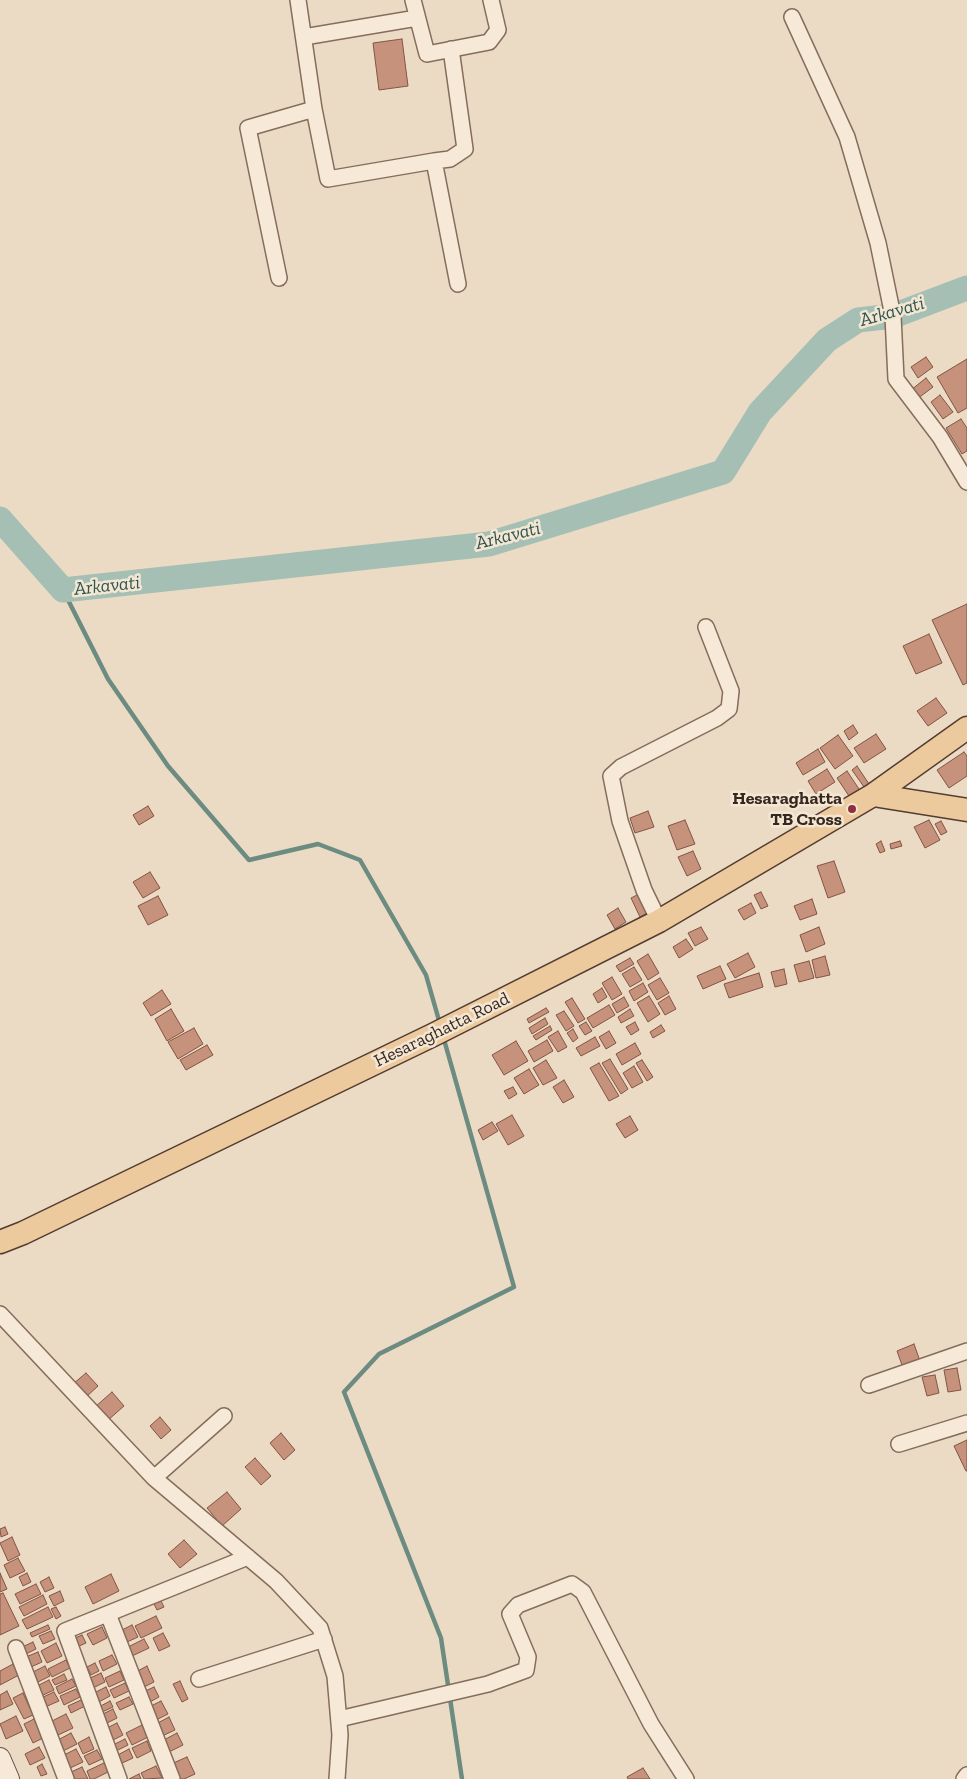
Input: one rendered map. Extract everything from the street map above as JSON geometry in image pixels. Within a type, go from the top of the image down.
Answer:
[{"type":"main road","name":"Hesaraghatta Road","points":[[0,1242],[23,1233],[442,1031],[659,921],[873,796],[967,728]]},
{"type":"main road","points":[[873,796],[967,810]]},
{"type":"street","points":[[298,0],[314,109],[328,179],[450,158],[465,149],[451,49]]},
{"type":"street","points":[[413,0],[427,54],[489,42],[498,30],[491,0]]},
{"type":"street","points":[[792,17],[847,138],[876,234],[892,316],[896,379],[940,437],[967,482]]},
{"type":"street","points":[[304,37],[417,18]]},
{"type":"street","points":[[279,278],[248,128],[314,109]]},
{"type":"street","points":[[434,161],[458,284]]},
{"type":"street","points":[[659,921],[644,890],[620,821],[611,776],[621,767],[717,718],[729,709],[731,691],[706,627]]},
{"type":"street","points":[[0,1314],[154,1478],[276,1581],[320,1628],[335,1676],[340,1735],[337,1779]]},
{"type":"street","points":[[869,1385],[967,1351]]},
{"type":"street","points":[[154,1478],[224,1416]]},
{"type":"street","points":[[899,1444],[967,1423]]},
{"type":"street","points":[[119,1779],[65,1631],[248,1557]]},
{"type":"street","points":[[339,1718],[488,1684],[526,1670],[528,1657],[510,1614],[518,1605],[572,1584],[583,1592],[651,1724],[686,1779]]},
{"type":"street","points":[[108,1614],[172,1779]]},
{"type":"street","points":[[199,1679],[324,1639]]},
{"type":"street","points":[[16,1648],[66,1779]]},
{"type":"street","points":[[0,1758],[9,1779]]},
{"type":"street","points":[[964,1779],[967,1775]]},
{"type":"building","points":[[402,39],[408,86],[379,90],[373,43]]},
{"type":"building","points":[[926,357],[933,367],[918,378],[911,367]]},
{"type":"building","points":[[967,359],[967,408],[958,413],[937,377]]},
{"type":"building","points":[[926,378],[933,387],[917,399],[911,390]]},
{"type":"building","points":[[940,395],[953,412],[943,419],[931,402]]},
{"type":"building","points":[[961,419],[967,428],[967,451],[962,454],[946,428]]},
{"type":"building","points":[[967,604],[967,683],[963,685],[932,620]]},
{"type":"building","points":[[929,634],[942,663],[916,674],[903,646]]},
{"type":"building","points":[[936,698],[947,713],[928,726],[917,711]]},
{"type":"building","points":[[853,725],[858,733],[849,740],[844,731]]},
{"type":"building","points":[[876,734],[886,749],[864,763],[854,748]]},
{"type":"building","points":[[838,735],[853,756],[835,769],[820,748]]},
{"type":"building","points":[[818,749],[825,762],[803,775],[796,763]]},
{"type":"building","points":[[964,752],[967,756],[967,776],[949,788],[937,770]]},
{"type":"building","points":[[857,766],[869,784],[864,787],[852,770]]},
{"type":"building","points":[[827,769],[835,782],[816,794],[808,781]]},
{"type":"building","points":[[847,771],[861,792],[851,799],[837,778]]},
{"type":"building","points":[[148,806],[154,816],[139,825],[133,815]]},
{"type":"building","points":[[648,811],[654,827],[635,833],[630,818]]},
{"type":"building","points":[[685,820],[695,844],[677,850],[668,826]]},
{"type":"building","points":[[929,820],[940,840],[925,848],[914,827]]},
{"type":"building","points":[[941,821],[947,832],[941,835],[935,824]]},
{"type":"building","points":[[881,841],[885,851],[880,853],[876,844]]},
{"type":"building","points":[[900,841],[902,846],[891,849],[890,844]]},
{"type":"building","points":[[693,851],[701,869],[687,876],[678,857]]},
{"type":"building","points":[[834,861],[845,892],[828,898],[817,866]]},
{"type":"building","points":[[150,872],[160,888],[143,898],[133,882]]},
{"type":"building","points":[[761,892],[768,906],[761,909],[754,895]]},
{"type":"building","points":[[639,894],[648,913],[640,917],[631,898]]},
{"type":"building","points":[[158,896],[168,915],[148,925],[138,906]]},
{"type":"building","points":[[812,899],[817,914],[800,920],[794,906]]},
{"type":"building","points":[[751,903],[756,913],[744,920],[738,910]]},
{"type":"building","points":[[618,908],[626,922],[615,929],[607,915]]},
{"type":"building","points":[[701,927],[708,939],[695,946],[688,933]]},
{"type":"building","points":[[819,927],[825,944],[806,952],[800,935]]},
{"type":"building","points":[[686,939],[693,949],[679,958],[673,947]]},
{"type":"building","points":[[748,953],[755,967],[735,978],[727,964]]},
{"type":"building","points":[[648,954],[659,973],[648,980],[637,961]]},
{"type":"building","points":[[825,956],[830,975],[816,978],[812,960]]},
{"type":"building","points":[[630,958],[634,964],[620,972],[616,966]]},
{"type":"building","points":[[809,961],[814,978],[799,982],[794,965]]},
{"type":"building","points":[[720,966],[726,979],[703,989],[697,976]]},
{"type":"building","points":[[634,967],[642,980],[630,987],[622,974]]},
{"type":"building","points":[[784,969],[787,984],[775,987],[771,972]]},
{"type":"building","points":[[759,973],[763,987],[729,998],[724,984]]},
{"type":"building","points":[[612,977],[622,994],[612,1000],[602,983]]},
{"type":"building","points":[[660,978],[669,993],[657,1000],[648,985]]},
{"type":"building","points":[[643,983],[648,992],[634,1001],[629,991]]},
{"type":"building","points":[[602,988],[607,997],[598,1003],[593,994]]},
{"type":"building","points":[[162,990],[171,1004],[151,1016],[143,1003]]},
{"type":"building","points":[[649,996],[660,1014],[648,1022],[637,1003]]},
{"type":"building","points":[[669,996],[676,1009],[665,1015],[658,1003]]},
{"type":"building","points":[[624,997],[629,1006],[617,1013],[612,1004]]},
{"type":"building","points":[[572,998],[585,1019],[578,1023],[565,1002]]},
{"type":"building","points":[[609,1005],[615,1015],[593,1028],[587,1018]]},
{"type":"building","points":[[546,1008],[549,1012],[529,1023],[527,1019]]},
{"type":"building","points":[[171,1009],[184,1031],[167,1041],[155,1019]]},
{"type":"building","points":[[630,1009],[634,1016],[621,1023],[618,1017]]},
{"type":"building","points":[[564,1011],[574,1026],[566,1031],[556,1015]]},
{"type":"building","points":[[545,1018],[548,1024],[532,1034],[529,1028]]},
{"type":"building","points":[[586,1022],[592,1031],[585,1035],[579,1026]]},
{"type":"building","points":[[635,1022],[639,1030],[631,1035],[626,1027]]},
{"type":"building","points":[[661,1025],[665,1031],[653,1038],[650,1032]]},
{"type":"building","points":[[550,1026],[552,1030],[536,1040],[533,1036]]},
{"type":"building","points":[[194,1028],[203,1044],[178,1059],[168,1042]]},
{"type":"building","points":[[573,1029],[578,1038],[573,1042],[567,1033]]},
{"type":"building","points":[[558,1031],[567,1047],[558,1052],[548,1037]]},
{"type":"building","points":[[609,1031],[616,1043],[606,1049],[599,1037]]},
{"type":"building","points":[[595,1037],[600,1046],[581,1056],[576,1048]]},
{"type":"building","points":[[547,1040],[553,1051],[534,1062],[528,1051]]},
{"type":"building","points":[[516,1041],[528,1061],[504,1075],[492,1055]]},
{"type":"building","points":[[635,1043],[641,1054],[622,1065],[616,1054]]},
{"type":"building","points":[[207,1045],[213,1055],[186,1070],[180,1060]]},
{"type":"building","points":[[610,1059],[628,1089],[621,1094],[602,1063]]},
{"type":"building","points":[[546,1060],[557,1078],[543,1085],[533,1068]]},
{"type":"building","points":[[642,1060],[653,1077],[647,1081],[636,1063]]},
{"type":"building","points":[[599,1063],[619,1096],[609,1101],[590,1068]]},
{"type":"building","points":[[634,1066],[643,1082],[632,1088],[623,1073]]},
{"type":"building","points":[[529,1069],[539,1085],[524,1094],[514,1078]]},
{"type":"building","points":[[564,1080],[574,1097],[563,1103],[553,1087]]},
{"type":"building","points":[[513,1087],[517,1094],[509,1099],[504,1091]]},
{"type":"building","points":[[512,1115],[524,1136],[508,1145],[496,1124]]},
{"type":"building","points":[[630,1116],[638,1130],[625,1138],[616,1124]]},
{"type":"building","points":[[492,1122],[498,1131],[483,1140],[478,1130]]},
{"type":"building","points":[[914,1344],[920,1361],[903,1368],[897,1351]]},
{"type":"building","points":[[957,1368],[961,1390],[948,1392],[944,1370]]},
{"type":"building","points":[[86,1373],[98,1386],[85,1398],[73,1384]]},
{"type":"building","points":[[935,1375],[939,1393],[927,1396],[922,1377]]},
{"type":"building","points":[[112,1392],[124,1406],[107,1421],[95,1407]]},
{"type":"building","points":[[160,1417],[171,1430],[161,1439],[150,1426]]},
{"type":"building","points":[[281,1433],[295,1450],[284,1460],[270,1443]]},
{"type":"building","points":[[967,1440],[967,1471],[966,1471],[954,1446]]},
{"type":"building","points":[[255,1458],[271,1476],[261,1485],[245,1467]]},
{"type":"building","points":[[227,1492],[241,1509],[222,1526],[207,1508]]},
{"type":"building","points":[[5,1527],[8,1534],[1,1537],[0,1529]]},
{"type":"building","points":[[12,1537],[20,1555],[8,1561],[0,1543]]},
{"type":"building","points":[[184,1540],[197,1554],[180,1568],[168,1554]]},
{"type":"building","points":[[18,1558],[25,1571],[10,1578],[4,1565]]},
{"type":"building","points":[[0,1573],[7,1589],[0,1592]]},
{"type":"building","points":[[27,1573],[31,1582],[23,1586],[19,1577]]},
{"type":"building","points":[[111,1574],[119,1591],[93,1604],[85,1587]]},
{"type":"building","points":[[49,1577],[54,1588],[45,1592],[40,1582]]},
{"type":"building","points":[[36,1584],[41,1594],[20,1604],[15,1594]]},
{"type":"building","points":[[60,1591],[64,1601],[54,1606],[49,1596]]},
{"type":"building","points":[[3,1593],[19,1626],[0,1635],[0,1594]]},
{"type":"building","points":[[43,1595],[47,1604],[24,1616],[19,1607]]},
{"type":"building","points":[[160,1599],[164,1607],[157,1610],[153,1602]]},
{"type":"building","points":[[48,1607],[53,1617],[27,1629],[22,1620]]},
{"type":"building","points":[[56,1607],[61,1616],[56,1619],[51,1609]]},
{"type":"building","points":[[156,1616],[162,1628],[141,1638],[135,1626]]},
{"type":"building","points":[[48,1625],[50,1629],[32,1637],[30,1633]]},
{"type":"building","points":[[132,1625],[138,1637],[127,1642],[122,1630]]},
{"type":"building","points":[[102,1627],[107,1638],[93,1645],[87,1634]]},
{"type":"building","points":[[51,1631],[55,1639],[43,1644],[39,1636]]},
{"type":"building","points":[[163,1633],[170,1646],[159,1651],[153,1638]]},
{"type":"building","points":[[82,1635],[86,1643],[77,1647],[73,1639]]},
{"type":"building","points":[[144,1639],[149,1648],[132,1656],[128,1647]]},
{"type":"building","points":[[33,1642],[36,1649],[24,1655],[20,1648]]},
{"type":"building","points":[[56,1643],[62,1656],[47,1663],[41,1651]]},
{"type":"building","points":[[38,1652],[42,1662],[31,1667],[26,1657]]},
{"type":"building","points":[[112,1655],[117,1664],[103,1671],[99,1661]]},
{"type":"building","points":[[66,1660],[70,1668],[52,1677],[48,1669]]},
{"type":"building","points":[[95,1663],[99,1671],[91,1675],[87,1667]]},
{"type":"building","points":[[13,1664],[19,1675],[0,1685],[0,1671]]},
{"type":"building","points":[[45,1666],[50,1676],[38,1682],[33,1672]]},
{"type":"building","points":[[147,1666],[154,1682],[142,1688],[134,1673]]},
{"type":"building","points":[[120,1671],[124,1680],[109,1687],[105,1678]]},
{"type":"building","points":[[101,1673],[105,1682],[91,1689],[86,1680]]},
{"type":"building","points":[[64,1674],[67,1680],[55,1685],[52,1680]]},
{"type":"building","points":[[72,1679],[76,1686],[59,1694],[56,1687]]},
{"type":"building","points":[[49,1680],[54,1690],[41,1696],[37,1686]]},
{"type":"building","points":[[180,1681],[188,1699],[182,1702],[173,1684]]},
{"type":"building","points":[[125,1683],[129,1691],[114,1698],[110,1690]]},
{"type":"building","points":[[106,1687],[110,1696],[97,1703],[92,1694]]},
{"type":"building","points":[[154,1687],[159,1697],[146,1704],[141,1693]]},
{"type":"building","points":[[76,1689],[80,1697],[64,1705],[60,1696]]},
{"type":"building","points":[[7,1691],[13,1704],[0,1710],[0,1695]]},
{"type":"building","points":[[54,1692],[59,1701],[45,1707],[41,1698]]},
{"type":"building","points":[[23,1693],[33,1715],[24,1719],[13,1698]]},
{"type":"building","points":[[129,1697],[133,1704],[120,1710],[116,1703]]},
{"type":"building","points":[[81,1700],[85,1706],[71,1713],[68,1706]]},
{"type":"building","points":[[110,1701],[113,1707],[100,1713],[97,1708]]},
{"type":"building","points":[[161,1701],[168,1714],[154,1721],[147,1708]]},
{"type":"building","points":[[113,1709],[117,1718],[101,1726],[97,1717]]},
{"type":"building","points":[[66,1714],[73,1728],[56,1736],[50,1722]]},
{"type":"building","points":[[16,1716],[23,1731],[6,1739],[0,1724]]},
{"type":"building","points":[[169,1717],[175,1730],[160,1737],[154,1725]]},
{"type":"building","points":[[34,1719],[43,1738],[33,1743],[24,1724]]},
{"type":"building","points":[[117,1723],[123,1735],[111,1741],[105,1729]]},
{"type":"building","points":[[142,1725],[148,1737],[132,1745],[126,1733]]},
{"type":"building","points":[[71,1733],[77,1744],[61,1752],[56,1741]]},
{"type":"building","points":[[177,1733],[183,1745],[167,1753],[162,1741]]},
{"type":"building","points":[[89,1737],[94,1749],[83,1754],[78,1743]]},
{"type":"building","points":[[125,1739],[128,1745],[112,1753],[109,1747]]},
{"type":"building","points":[[147,1741],[151,1751],[137,1758],[132,1748]]},
{"type":"building","points":[[39,1747],[45,1758],[30,1765],[25,1754]]},
{"type":"building","points":[[76,1749],[83,1762],[68,1769],[62,1756]]},
{"type":"building","points":[[129,1749],[133,1758],[118,1765],[114,1757]]},
{"type":"building","points":[[97,1750],[102,1759],[89,1765],[84,1756]]},
{"type":"building","points":[[187,1757],[195,1774],[184,1779],[178,1779],[171,1764]]},
{"type":"building","points":[[106,1762],[110,1771],[90,1779],[87,1771]]},
{"type":"building","points":[[42,1764],[47,1774],[41,1776],[37,1767]]},
{"type":"building","points":[[156,1766],[162,1778],[144,1779],[141,1773]]},
{"type":"building","points":[[82,1767],[88,1779],[72,1779],[69,1773]]},
{"type":"building","points":[[643,1768],[650,1779],[628,1779],[627,1777]]},
{"type":"building","points":[[139,1774],[141,1779],[129,1779]]},
{"type":"waterway","name":"Arkavati","points":[[0,519],[63,590],[489,544],[723,472],[760,412],[827,340],[858,320],[893,316],[967,288]]},
{"type":"waterway","points":[[63,590],[108,679],[168,766],[249,860],[318,844],[360,860],[426,975],[440,1024]]},
{"type":"waterway","points":[[443,1036],[514,1287],[379,1354],[344,1392],[441,1638],[462,1779]]},
{"type":"place","name":"Hesaraghatta TB Cross","points":[[852,809]]}]
